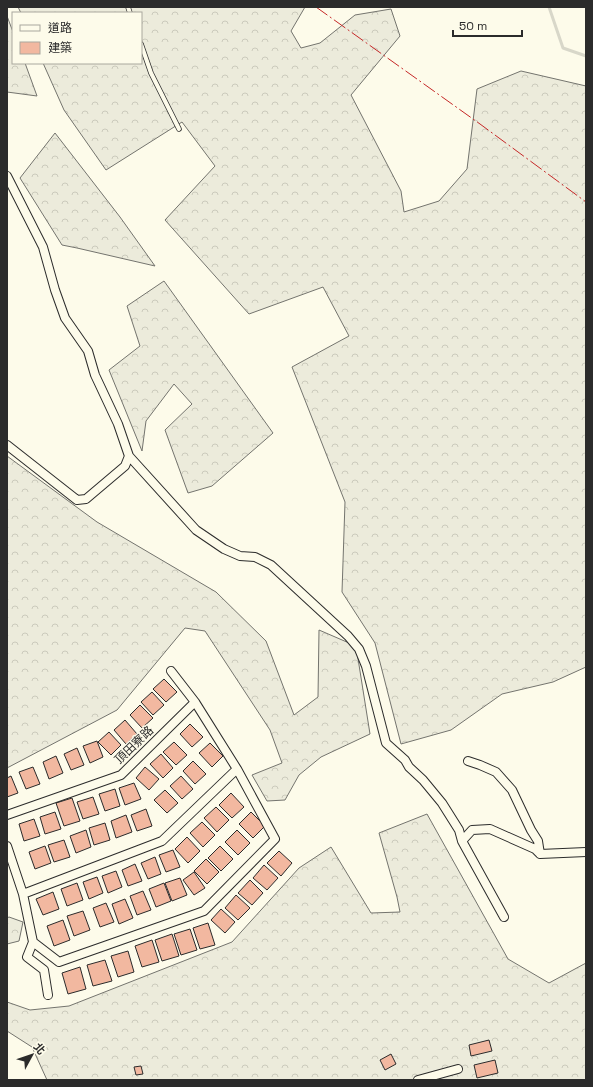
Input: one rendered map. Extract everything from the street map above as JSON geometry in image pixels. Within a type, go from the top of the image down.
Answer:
[{"type":"street","points":[[7,176],[44,247],[55,290],[65,318],[88,351],[95,375],[118,424],[129,456],[196,530],[224,550],[240,556],[255,557],[271,565],[348,636],[359,649],[366,666],[386,743],[424,780],[442,802],[459,830],[462,841],[504,917]]},
{"type":"street","points":[[7,445],[77,500],[86,499],[125,466],[129,456]]},
{"type":"street","points":[[33,942],[59,962],[204,911],[275,839],[237,769],[195,702],[171,671]]},
{"type":"street","name":"頂田寮路","points":[[7,815],[121,775],[195,702]]},
{"type":"street","points":[[468,761],[496,772],[512,790],[531,830],[538,841],[540,854]]},
{"type":"street","points":[[23,894],[162,842],[237,769]]},
{"type":"street","points":[[462,841],[472,830],[490,829],[535,848],[540,854]]},
{"type":"street","points":[[7,846],[23,894],[33,942],[27,957],[44,970],[48,994]]},
{"type":"street","points":[[540,854],[586,852]]},
{"type":"street","points":[[418,1080],[458,1069]]},
{"type":"lane","points":[[142,47],[151,73],[179,129]]},
{"type":"green space","points":[[18,7],[305,7],[291,31],[301,48],[320,43],[355,15],[391,9],[400,36],[351,95],[401,191],[404,212],[439,201],[467,169],[477,89],[521,71],[586,86],[586,667],[553,682],[502,694],[451,730],[401,744],[375,643],[342,592],[345,502],[292,367],[349,336],[323,287],[249,314],[165,220],[215,166],[182,122],[106,170],[64,110],[43,64],[142,64],[142,12],[20,12]]},
{"type":"green space","points":[[7,16],[12,29],[12,64],[25,64],[37,96],[7,92]]},
{"type":"green space","points":[[55,133],[120,217],[155,266],[62,245],[20,178]]},
{"type":"green space","points":[[164,281],[273,433],[212,486],[188,493],[165,430],[192,404],[174,384],[146,421],[142,451],[109,370],[140,346],[127,306]]},
{"type":"green space","points":[[7,456],[97,522],[216,592],[266,641],[294,715],[318,697],[319,630],[356,646],[370,734],[321,757],[299,775],[285,800],[267,801],[252,775],[282,763],[270,730],[205,631],[185,628],[117,710],[7,768]]},
{"type":"green space","points":[[427,814],[508,959],[549,983],[586,963],[586,1080],[47,1080],[32,1047],[7,1031],[7,1002],[30,1010],[69,1006],[232,942],[299,868],[331,847],[371,913],[400,912],[379,833]]},
{"type":"green space","points":[[9,917],[23,922],[19,941],[7,944],[7,918]]},
{"type":"building","points":[[164,679],[177,692],[166,702],[153,689]]},
{"type":"building","points":[[152,692],[164,705],[153,715],[141,702]]},
{"type":"building","points":[[140,705],[153,718],[142,728],[130,715]]},
{"type":"building","points":[[125,720],[137,734],[126,744],[114,730]]},
{"type":"building","points":[[190,724],[203,737],[192,747],[180,734]]},
{"type":"building","points":[[109,732],[121,745],[111,755],[98,742]]},
{"type":"building","points":[[97,741],[103,757],[90,763],[83,746]]},
{"type":"building","points":[[174,742],[187,755],[176,765],[163,752]]},
{"type":"building","points":[[210,743],[223,756],[212,767],[199,753]]},
{"type":"building","points":[[77,748],[84,765],[71,770],[64,754]]},
{"type":"building","points":[[161,754],[173,768],[163,778],[150,764]]},
{"type":"building","points":[[56,756],[63,773],[49,779],[43,762]]},
{"type":"building","points":[[193,761],[206,774],[195,784],[183,771]]},
{"type":"building","points":[[33,767],[40,784],[26,789],[19,772]]},
{"type":"building","points":[[145,767],[159,779],[149,790],[136,778]]},
{"type":"building","points":[[11,776],[18,793],[7,797],[7,778]]},
{"type":"building","points":[[181,776],[193,789],[182,799],[170,786]]},
{"type":"building","points":[[134,783],[141,799],[125,805],[119,788]]},
{"type":"building","points":[[115,789],[120,806],[105,811],[99,794]]},
{"type":"building","points":[[165,790],[178,803],[167,813],[154,800]]},
{"type":"building","points":[[231,793],[244,807],[232,818],[219,805]]},
{"type":"building","points":[[93,797],[99,814],[83,819],[77,802]]},
{"type":"building","points":[[72,798],[80,821],[64,826],[56,803]]},
{"type":"building","points":[[216,807],[229,820],[217,832],[204,818]]},
{"type":"building","points":[[146,809],[152,826],[137,831],[131,815]]},
{"type":"building","points":[[55,812],[61,829],[45,834],[40,817]]},
{"type":"building","points":[[251,812],[265,826],[253,838],[239,824]]},
{"type":"building","points":[[126,815],[132,832],[116,838],[111,821]]},
{"type":"building","points":[[34,819],[40,836],[24,841],[19,824]]},
{"type":"building","points":[[202,822],[215,835],[203,847],[190,833]]},
{"type":"building","points":[[105,823],[110,840],[94,845],[89,828]]},
{"type":"building","points":[[86,830],[91,847],[76,853],[70,836]]},
{"type":"building","points":[[237,830],[250,843],[238,855],[225,842]]},
{"type":"building","points":[[187,837],[200,851],[188,863],[175,849]]},
{"type":"building","points":[[64,840],[70,857],[54,862],[48,845]]},
{"type":"building","points":[[45,846],[51,863],[35,869],[29,852]]},
{"type":"building","points":[[220,846],[233,859],[221,871],[208,858]]},
{"type":"building","points":[[173,850],[180,867],[166,872],[159,855]]},
{"type":"building","points":[[279,851],[292,863],[281,876],[267,863]]},
{"type":"building","points":[[155,857],[161,874],[148,879],[141,863]]},
{"type":"building","points":[[206,859],[219,872],[207,884],[194,871]]},
{"type":"building","points":[[135,864],[142,881],[128,886],[122,870]]},
{"type":"building","points":[[264,865],[278,878],[267,890],[253,878]]},
{"type":"building","points":[[116,871],[122,887],[108,893],[102,876]]},
{"type":"building","points":[[194,872],[205,888],[194,895],[183,880]]},
{"type":"building","points":[[97,877],[103,893],[89,899],[83,882]]},
{"type":"building","points":[[180,878],[187,895],[172,901],[165,883]]},
{"type":"building","points":[[250,880],[263,893],[252,905],[238,893]]},
{"type":"building","points":[[77,883],[83,900],[67,906],[61,889]]},
{"type":"building","points":[[164,883],[171,901],[156,907],[149,889]]},
{"type":"building","points":[[143,891],[151,910],[137,915],[130,896]]},
{"type":"building","points":[[53,892],[59,909],[43,915],[36,899]]},
{"type":"building","points":[[236,895],[250,908],[238,920],[225,908]]},
{"type":"building","points":[[125,899],[133,918],[119,924],[112,904]]},
{"type":"building","points":[[106,903],[114,922],[100,927],[93,908]]},
{"type":"building","points":[[221,909],[235,922],[225,933],[211,920]]},
{"type":"building","points":[[83,911],[90,930],[74,936],[67,916]]},
{"type":"building","points":[[63,920],[70,940],[54,946],[47,926]]},
{"type":"building","points":[[208,923],[215,945],[200,949],[193,928]]},
{"type":"building","points":[[190,929],[197,950],[181,955],[174,934]]},
{"type":"building","points":[[172,934],[179,956],[162,961],[155,940]]},
{"type":"building","points":[[152,940],[159,962],[142,967],[135,946]]},
{"type":"building","points":[[128,951],[134,972],[118,977],[111,956]]},
{"type":"building","points":[[105,960],[112,981],[93,986],[87,965]]},
{"type":"building","points":[[80,967],[86,989],[68,994],[62,973]]},
{"type":"building","points":[[489,1040],[492,1051],[471,1056],[469,1045]]},
{"type":"building","points":[[391,1054],[396,1064],[385,1070],[380,1060]]},
{"type":"building","points":[[495,1060],[498,1073],[477,1078],[474,1065]]},
{"type":"building","points":[[141,1066],[143,1074],[136,1075],[134,1067]]},
{"type":"waterway","points":[[549,7],[563,48],[586,56]]},
{"type":"power","points":[[316,7],[586,202]]}]
